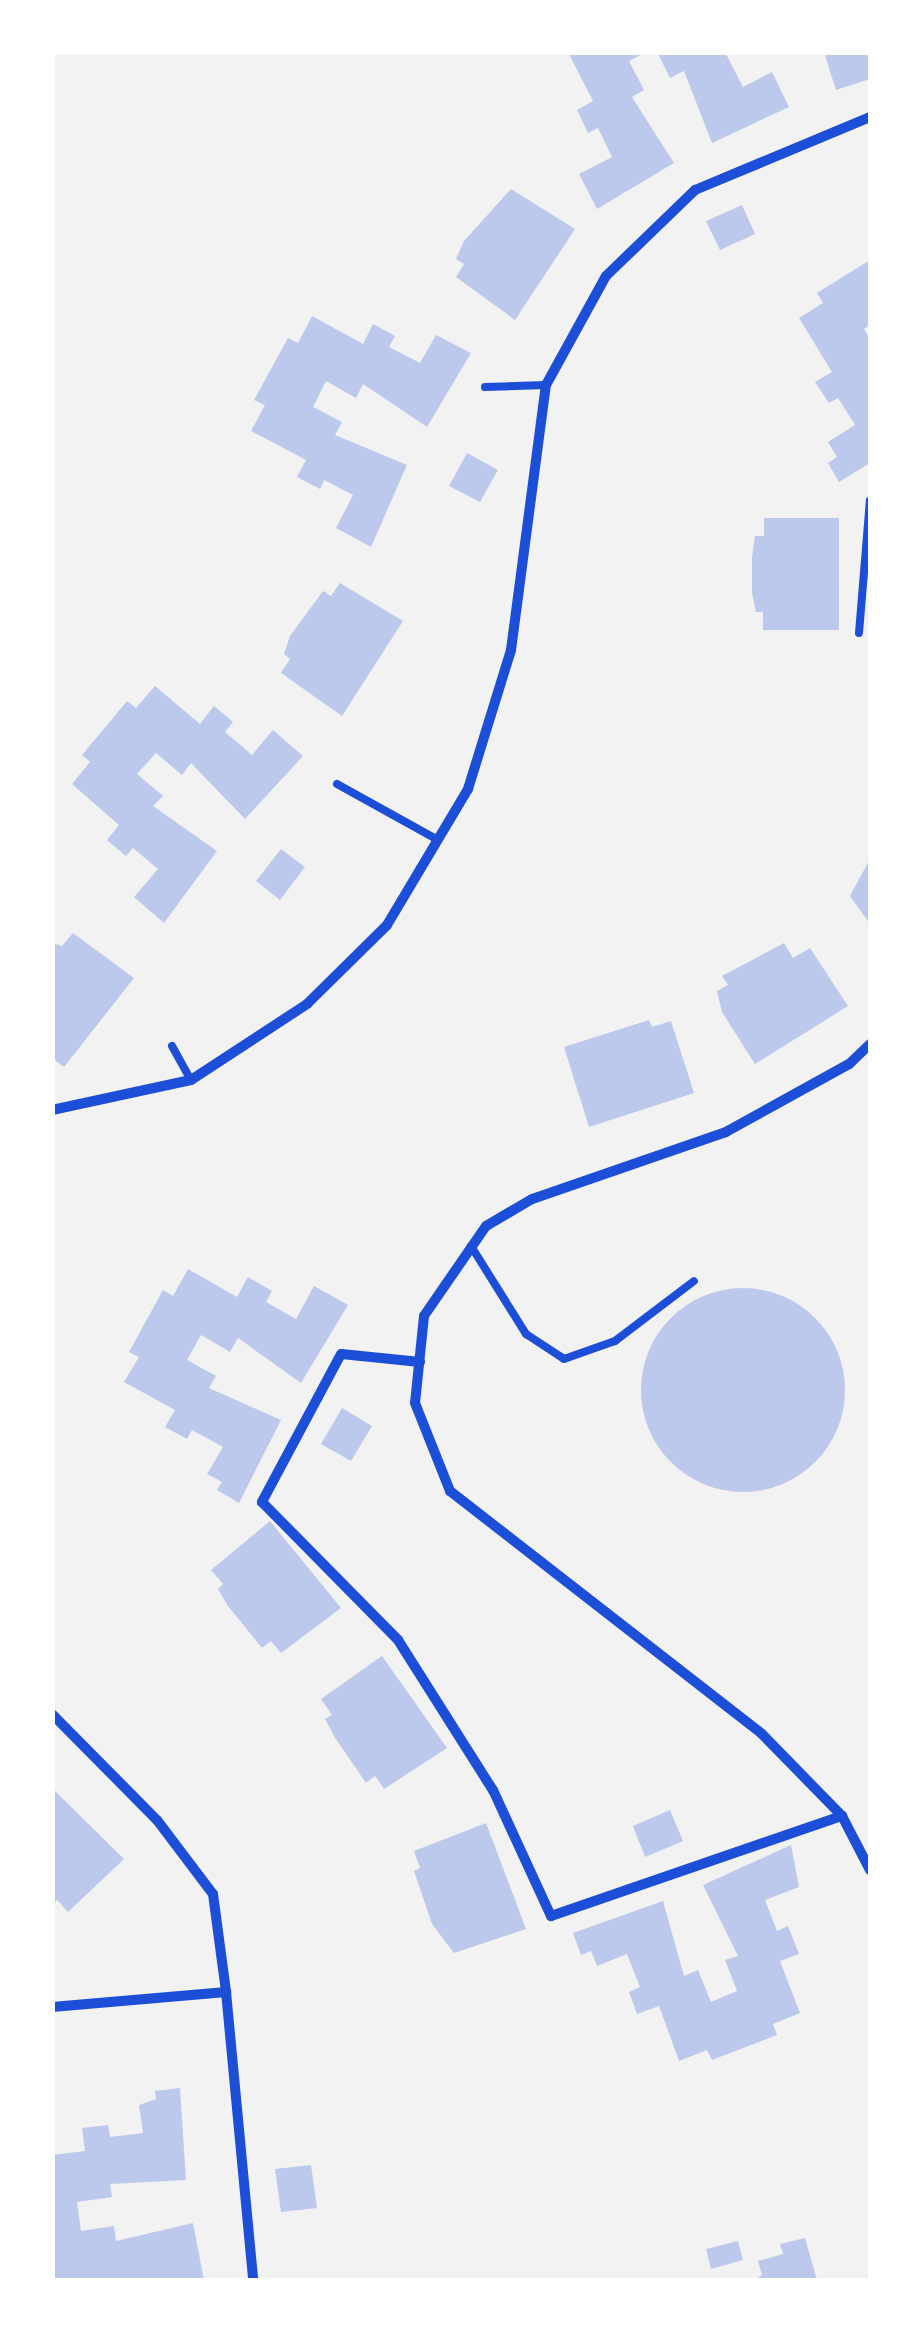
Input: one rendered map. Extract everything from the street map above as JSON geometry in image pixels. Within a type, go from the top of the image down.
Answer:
[{"type":"street","points":[[52,1110],[191,1080],[307,1004],[386,925],[468,789],[511,650],[546,386],[606,276],[695,190],[870,117]]},
{"type":"street","points":[[870,1044],[849,1064],[726,1132],[532,1199],[486,1226],[424,1316],[415,1403],[450,1491],[762,1734],[842,1816],[870,1870]]},
{"type":"street","points":[[420,1362],[342,1354],[262,1502],[398,1640],[493,1790],[552,1916],[842,1816]]},
{"type":"street","points":[[52,1714],[157,1820],[213,1894],[226,1992],[252,2280]]},
{"type":"street","points":[[52,2007],[226,1992]]},
{"type":"lane","points":[[485,387],[546,386]]},
{"type":"lane","points":[[859,633],[870,500]]},
{"type":"lane","points":[[337,784],[438,840]]},
{"type":"lane","points":[[172,1046],[191,1080]]},
{"type":"lane","points":[[470,1246],[526,1334],[564,1359],[615,1341],[694,1282]]},
{"type":"building","points":[[568,52],[646,52],[629,61],[644,90],[632,97],[674,163],[597,209],[579,174],[612,157],[598,128],[588,133],[577,110],[593,101]]},
{"type":"building","points":[[657,52],[725,52],[743,87],[772,72],[789,107],[712,143],[684,71],[670,78]]},
{"type":"building","points":[[824,52],[870,52],[870,79],[836,90]]},
{"type":"building","points":[[511,189],[575,229],[515,320],[456,277],[464,264],[456,259],[464,241]]},
{"type":"building","points":[[742,205],[755,234],[720,250],[706,221]]},
{"type":"building","points":[[870,260],[870,325],[864,329],[870,339],[870,463],[839,482],[828,463],[837,457],[828,442],[855,425],[838,398],[829,403],[815,382],[832,372],[799,318],[823,303],[817,293]]},
{"type":"building","points":[[312,316],[363,344],[373,324],[395,336],[389,347],[420,363],[436,335],[471,353],[427,427],[363,384],[356,398],[326,381],[313,407],[342,422],[335,435],[407,465],[371,547],[336,528],[353,495],[324,480],[320,489],[297,477],[306,460],[251,431],[265,405],[254,400],[288,338],[298,343]]},
{"type":"building","points":[[467,453],[498,470],[480,502],[449,486]]},
{"type":"building","points":[[764,518],[839,518],[839,630],[763,630],[763,612],[756,612],[752,593],[752,557],[755,536],[764,536]]},
{"type":"building","points":[[340,583],[403,621],[342,716],[281,673],[290,659],[284,654],[290,636],[323,591],[331,596]]},
{"type":"building","points":[[155,686],[200,724],[214,706],[233,722],[225,732],[252,755],[273,730],[303,756],[245,819],[191,763],[182,775],[156,753],[137,774],[163,796],[153,806],[217,851],[164,923],[134,897],[158,869],[133,848],[126,856],[107,840],[119,825],[72,784],[90,762],[82,755],[127,701],[136,708]]},
{"type":"building","points":[[281,849],[305,867],[280,900],[256,881]]},
{"type":"building","points":[[870,859],[870,924],[850,896]]},
{"type":"building","points":[[73,933],[134,978],[64,1067],[52,1058],[52,943],[62,946]]},
{"type":"building","points":[[784,943],[793,958],[810,948],[848,1006],[755,1064],[722,1012],[717,991],[728,985],[722,976]]},
{"type":"building","points":[[649,1020],[652,1027],[671,1021],[694,1093],[589,1127],[564,1047]]},
{"type":"building","points":[[188,1269],[237,1297],[248,1277],[272,1291],[266,1302],[296,1319],[314,1286],[348,1305],[301,1383],[238,1338],[230,1352],[201,1335],[187,1360],[216,1376],[209,1388],[281,1420],[239,1503],[217,1490],[222,1482],[207,1474],[223,1447],[192,1430],[187,1439],[165,1427],[175,1410],[124,1382],[139,1357],[129,1352],[163,1290],[173,1296]]},
{"type":"building","points":[[743,1288],[782,1296],[815,1318],[837,1351],[845,1390],[837,1429],[815,1462],[782,1484],[743,1492],[704,1484],[671,1462],[649,1429],[641,1390],[649,1351],[671,1318],[704,1296]]},
{"type":"building","points":[[342,1408],[372,1426],[351,1461],[321,1444]]},
{"type":"building","points":[[270,1521],[341,1608],[281,1653],[271,1641],[262,1648],[228,1606],[218,1589],[223,1584],[211,1570]]},
{"type":"building","points":[[382,1656],[447,1748],[384,1789],[375,1776],[366,1783],[334,1736],[325,1719],[332,1715],[321,1699]]},
{"type":"building","points":[[52,1788],[124,1859],[68,1912],[57,1900],[52,1905]]},
{"type":"building","points":[[670,1810],[683,1841],[645,1857],[633,1826]]},
{"type":"building","points":[[486,1823],[526,1929],[454,1953],[432,1924],[414,1871],[420,1868],[414,1851]]},
{"type":"building","points":[[791,1845],[799,1887],[765,1900],[777,1931],[788,1926],[799,1954],[780,1961],[800,2013],[773,2024],[777,2035],[712,2060],[707,2050],[679,2061],[659,2006],[637,2014],[629,1992],[640,1987],[627,1954],[597,1966],[591,1951],[581,1955],[573,1933],[663,1901],[684,1976],[698,1970],[711,2002],[737,1991],[725,1960],[738,1956],[703,1885]]},
{"type":"building","points":[[180,2088],[186,2180],[110,2184],[112,2197],[77,2202],[81,2231],[114,2226],[116,2241],[193,2223],[204,2280],[52,2280],[52,2155],[85,2151],[82,2128],[108,2125],[110,2137],[143,2133],[139,2105],[156,2099],[155,2091]]},
{"type":"building","points":[[311,2165],[317,2208],[281,2212],[275,2169]]},
{"type":"building","points":[[805,2238],[817,2280],[755,2280],[762,2275],[758,2261],[783,2254],[780,2244]]},
{"type":"building","points":[[738,2241],[743,2260],[711,2269],[706,2249]]}]
